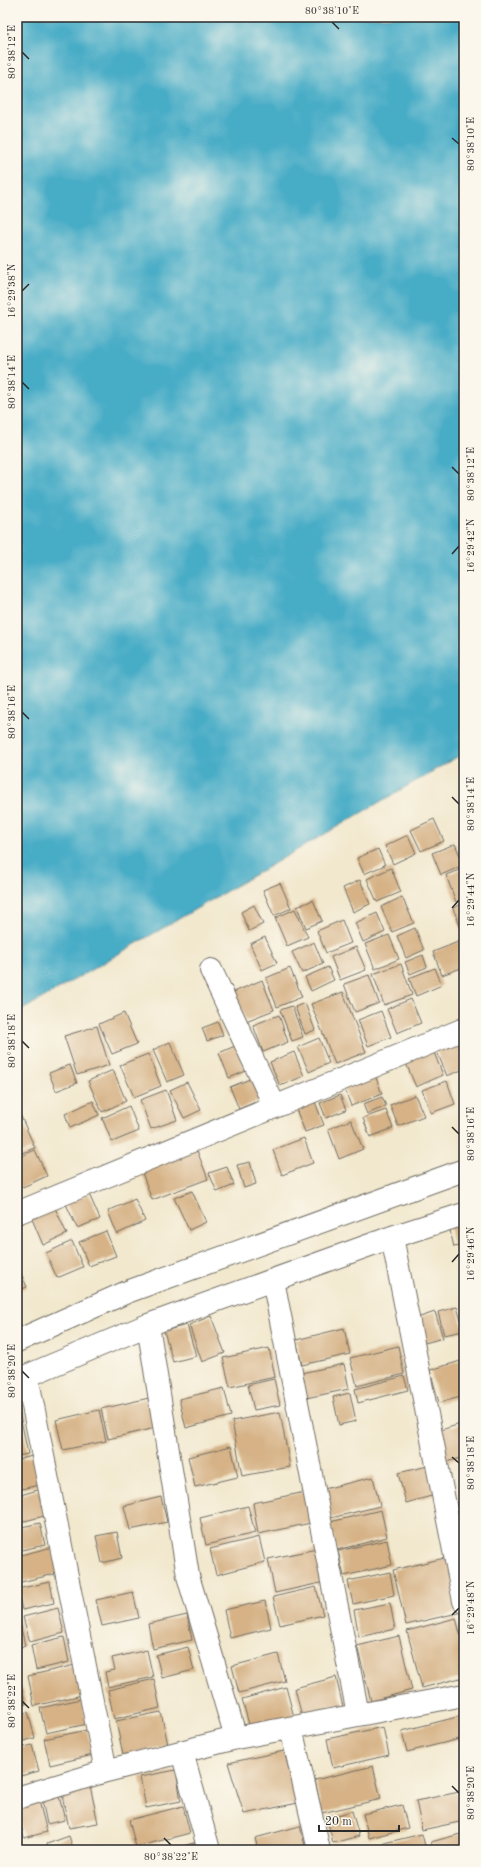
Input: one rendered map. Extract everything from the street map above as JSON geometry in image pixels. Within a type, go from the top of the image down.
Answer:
[{"type":"street","points":[[211,970],[275,1107]]},
{"type":"street","points":[[17,1213],[464,1029]]},
{"type":"street","points":[[17,1341],[127,1292],[464,1170]]},
{"type":"street","points":[[106,1771],[22,1378],[148,1326],[392,1237],[464,1214]]},
{"type":"street","points":[[392,1237],[464,1601]]},
{"type":"street","points":[[273,1280],[358,1714]]},
{"type":"street","points":[[148,1326],[188,1576],[236,1738]]},
{"type":"street","points":[[17,1798],[106,1771],[236,1738],[464,1694]]},
{"type":"street","points":[[291,1728],[319,1850]]},
{"type":"street","points":[[182,1752],[209,1850]]},
{"type":"water","points":[[17,17],[464,17],[464,753],[17,1013]]},
{"type":"building","points":[[434,819],[444,841],[421,851],[411,830]]},
{"type":"building","points":[[408,835],[416,853],[393,864],[385,846]]},
{"type":"building","points":[[455,844],[464,865],[441,875],[432,853]]},
{"type":"building","points":[[378,849],[385,865],[364,874],[357,858]]},
{"type":"building","points":[[391,868],[401,892],[377,902],[367,879]]},
{"type":"building","points":[[464,868],[464,899],[456,902],[446,875]]},
{"type":"building","points":[[360,880],[370,904],[353,912],[343,888]]},
{"type":"building","points":[[280,883],[291,908],[274,916],[263,890]]},
{"type":"building","points":[[402,897],[414,923],[392,932],[381,907]]},
{"type":"building","points":[[313,900],[322,921],[306,928],[297,907]]},
{"type":"building","points":[[464,903],[464,933],[463,933],[453,908]]},
{"type":"building","points":[[254,905],[263,924],[249,931],[241,912]]},
{"type":"building","points":[[295,909],[308,937],[287,946],[275,918]]},
{"type":"building","points":[[377,913],[385,932],[363,942],[355,923]]},
{"type":"building","points":[[342,920],[351,943],[326,953],[317,931]]},
{"type":"building","points":[[415,928],[424,950],[406,958],[397,936]]},
{"type":"building","points":[[389,935],[399,959],[375,969],[365,944]]},
{"type":"building","points":[[265,937],[277,963],[262,970],[250,944]]},
{"type":"building","points":[[463,940],[464,967],[442,975],[433,952]]},
{"type":"building","points":[[314,942],[323,964],[302,973],[292,952]]},
{"type":"building","points":[[356,947],[366,970],[340,980],[331,957]]},
{"type":"building","points":[[423,955],[427,967],[410,974],[405,962]]},
{"type":"building","points":[[401,964],[412,995],[384,1005],[373,974]]},
{"type":"building","points":[[328,967],[334,980],[311,991],[305,977]]},
{"type":"building","points":[[290,968],[302,997],[277,1007],[266,978]]},
{"type":"building","points":[[435,968],[442,985],[416,996],[409,978]]},
{"type":"building","points":[[369,975],[379,1003],[355,1012],[344,984]]},
{"type":"building","points":[[262,980],[274,1010],[246,1021],[234,992]]},
{"type":"building","points":[[343,992],[366,1052],[335,1064],[311,1004]]},
{"type":"building","points":[[411,999],[421,1023],[397,1033],[387,1009]]},
{"type":"building","points":[[305,1003],[315,1030],[305,1034],[295,1007]]},
{"type":"building","points":[[292,1006],[303,1037],[292,1041],[280,1010]]},
{"type":"building","points":[[381,1011],[391,1037],[368,1046],[358,1020]]},
{"type":"building","points":[[124,1013],[137,1044],[112,1054],[99,1024]]},
{"type":"building","points":[[279,1015],[288,1042],[263,1052],[253,1025]]},
{"type":"building","points":[[218,1022],[223,1035],[207,1041],[202,1028]]},
{"type":"building","points":[[97,1026],[109,1065],[77,1075],[64,1036]]},
{"type":"building","points":[[457,1037],[464,1054],[464,1069],[447,1076],[435,1047]]},
{"type":"building","points":[[319,1038],[329,1063],[309,1072],[298,1047]]},
{"type":"building","points":[[170,1042],[184,1075],[167,1082],[153,1050]]},
{"type":"building","points":[[235,1046],[246,1071],[229,1078],[219,1053]]},
{"type":"building","points":[[433,1050],[443,1075],[416,1087],[405,1061]]},
{"type":"building","points":[[294,1052],[304,1076],[280,1086],[270,1062]]},
{"type":"building","points":[[148,1054],[161,1086],[134,1097],[120,1065]]},
{"type":"building","points":[[70,1065],[77,1083],[56,1091],[49,1073]]},
{"type":"building","points":[[113,1070],[126,1101],[102,1112],[88,1081]]},
{"type":"building","points":[[375,1075],[382,1094],[351,1106],[344,1087]]},
{"type":"building","points":[[255,1077],[263,1099],[239,1109],[230,1087]]},
{"type":"building","points":[[447,1081],[455,1104],[431,1113],[422,1090]]},
{"type":"building","points":[[187,1082],[201,1110],[184,1118],[170,1090]]},
{"type":"building","points":[[166,1090],[177,1120],[151,1129],[140,1100]]},
{"type":"building","points":[[340,1095],[346,1110],[326,1118],[320,1103]]},
{"type":"building","points":[[415,1095],[424,1116],[398,1126],[390,1105]]},
{"type":"building","points":[[382,1097],[386,1106],[367,1114],[363,1104]]},
{"type":"building","points":[[93,1101],[99,1115],[70,1128],[65,1114]]},
{"type":"building","points":[[315,1102],[324,1125],[305,1132],[296,1109]]},
{"type":"building","points":[[129,1106],[139,1131],[112,1142],[102,1118]]},
{"type":"building","points":[[386,1110],[393,1128],[370,1137],[363,1118]]},
{"type":"building","points":[[17,1112],[19,1112],[35,1148],[17,1155]]},
{"type":"building","points":[[351,1120],[363,1149],[339,1159],[328,1129]]},
{"type":"building","points":[[304,1138],[313,1163],[282,1175],[273,1150]]},
{"type":"building","points":[[196,1148],[208,1179],[152,1200],[141,1170]]},
{"type":"building","points":[[35,1150],[47,1176],[21,1188],[17,1179],[17,1158]]},
{"type":"building","points":[[250,1162],[256,1184],[244,1188],[237,1165]]},
{"type":"building","points":[[227,1167],[234,1185],[217,1192],[209,1173]]},
{"type":"building","points":[[192,1191],[206,1222],[189,1230],[174,1198]]},
{"type":"building","points":[[89,1194],[100,1219],[77,1228],[66,1204]]},
{"type":"building","points":[[135,1199],[145,1221],[117,1234],[108,1211]]},
{"type":"building","points":[[55,1208],[67,1234],[43,1245],[32,1219]]},
{"type":"building","points":[[464,1219],[464,1245],[454,1247],[448,1222]]},
{"type":"building","points":[[106,1231],[116,1256],[89,1266],[79,1242]]},
{"type":"building","points":[[72,1241],[83,1267],[57,1278],[46,1253]]},
{"type":"building","points":[[19,1269],[27,1287],[17,1291],[17,1270]]},
{"type":"building","points":[[457,1307],[464,1331],[444,1335],[438,1312]]},
{"type":"building","points":[[435,1312],[443,1338],[421,1344],[414,1319]]},
{"type":"building","points":[[211,1316],[225,1353],[202,1362],[189,1325]]},
{"type":"building","points":[[187,1325],[196,1356],[173,1362],[164,1331]]},
{"type":"building","points":[[344,1328],[350,1354],[302,1365],[296,1340]]},
{"type":"building","points":[[398,1346],[404,1374],[357,1386],[350,1358]]},
{"type":"building","points":[[269,1348],[275,1377],[230,1387],[223,1358]]},
{"type":"building","points":[[464,1360],[464,1396],[439,1403],[430,1370]]},
{"type":"building","points":[[344,1364],[349,1389],[306,1398],[301,1373]]},
{"type":"building","points":[[404,1376],[408,1390],[358,1403],[355,1389]]},
{"type":"building","points":[[274,1379],[280,1405],[254,1410],[248,1385]]},
{"type":"building","points":[[224,1388],[231,1416],[186,1428],[179,1399]]},
{"type":"building","points":[[350,1393],[356,1421],[339,1425],[333,1397]]},
{"type":"building","points":[[149,1398],[155,1428],[108,1439],[101,1409]]},
{"type":"building","points":[[18,1405],[28,1454],[17,1456],[17,1406]]},
{"type":"building","points":[[99,1410],[106,1441],[63,1450],[56,1420]]},
{"type":"building","points":[[280,1412],[290,1467],[242,1476],[232,1421]]},
{"type":"building","points":[[464,1423],[464,1457],[443,1463],[434,1432]]},
{"type":"building","points":[[231,1446],[238,1477],[195,1487],[188,1457]]},
{"type":"building","points":[[32,1456],[39,1485],[17,1490],[17,1460]]},
{"type":"building","points":[[428,1466],[435,1495],[406,1503],[398,1473]]},
{"type":"building","points":[[373,1477],[380,1506],[331,1518],[324,1489]]},
{"type":"building","points":[[41,1489],[48,1515],[17,1523],[17,1496]]},
{"type":"building","points":[[305,1492],[311,1523],[258,1534],[253,1503]]},
{"type":"building","points":[[161,1497],[167,1522],[130,1530],[124,1506]]},
{"type":"building","points":[[248,1506],[255,1533],[206,1545],[200,1518]]},
{"type":"building","points":[[381,1510],[387,1537],[337,1550],[330,1522]]},
{"type":"building","points":[[40,1523],[45,1545],[17,1551],[17,1528]]},
{"type":"building","points":[[117,1532],[122,1558],[102,1563],[96,1536]]},
{"type":"building","points":[[259,1537],[265,1562],[216,1575],[210,1549]]},
{"type":"building","points":[[387,1540],[392,1565],[344,1576],[338,1551]]},
{"type":"building","points":[[52,1547],[59,1573],[17,1583],[17,1556]]},
{"type":"building","points":[[317,1549],[325,1582],[275,1593],[268,1559]]},
{"type":"building","points":[[449,1557],[462,1612],[406,1625],[393,1570]]},
{"type":"building","points":[[390,1572],[394,1595],[353,1604],[348,1581]]},
{"type":"building","points":[[50,1582],[54,1603],[22,1610],[17,1589]]},
{"type":"building","points":[[316,1587],[323,1615],[280,1625],[273,1597]]},
{"type":"building","points":[[133,1592],[139,1618],[102,1626],[96,1600]]},
{"type":"building","points":[[265,1601],[271,1628],[230,1638],[224,1610]]},
{"type":"building","points":[[390,1603],[395,1629],[359,1637],[354,1610]]},
{"type":"building","points":[[58,1608],[64,1633],[30,1642],[23,1617]]},
{"type":"building","points":[[187,1615],[192,1640],[153,1649],[148,1624]]},
{"type":"building","points":[[17,1618],[19,1618],[25,1646],[17,1648]]},
{"type":"building","points":[[456,1618],[464,1649],[464,1677],[422,1688],[407,1631]]},
{"type":"building","points":[[399,1636],[412,1690],[371,1701],[357,1646]]},
{"type":"building","points":[[64,1637],[69,1662],[36,1670],[31,1645]]},
{"type":"building","points":[[188,1647],[194,1670],[162,1678],[156,1655]]},
{"type":"building","points":[[147,1650],[153,1677],[108,1687],[105,1672],[115,1670],[112,1658]]},
{"type":"building","points":[[278,1654],[285,1681],[239,1693],[232,1666]]},
{"type":"building","points":[[75,1665],[82,1695],[34,1706],[28,1676]]},
{"type":"building","points":[[336,1677],[343,1707],[302,1717],[295,1688]]},
{"type":"building","points":[[154,1679],[160,1708],[114,1719],[108,1690]]},
{"type":"building","points":[[20,1683],[26,1704],[17,1707],[17,1684]]},
{"type":"building","points":[[286,1687],[294,1717],[250,1728],[242,1699]]},
{"type":"building","points":[[81,1699],[87,1724],[46,1733],[40,1708]]},
{"type":"building","points":[[28,1712],[35,1738],[17,1743],[17,1715]]},
{"type":"building","points":[[161,1712],[168,1745],[123,1755],[116,1721]]},
{"type":"building","points":[[461,1716],[464,1738],[407,1752],[402,1731]]},
{"type":"building","points":[[383,1727],[389,1755],[333,1768],[327,1739]]},
{"type":"building","points":[[87,1730],[93,1755],[50,1765],[44,1739]]},
{"type":"building","points":[[32,1745],[39,1771],[17,1777],[17,1749]]},
{"type":"building","points":[[284,1751],[298,1803],[244,1814],[228,1763]]},
{"type":"building","points":[[373,1766],[381,1799],[322,1813],[315,1780]]},
{"type":"building","points":[[176,1770],[181,1801],[146,1808],[140,1777]]},
{"type":"building","points":[[90,1785],[98,1823],[69,1828],[61,1790]]},
{"type":"building","points":[[464,1791],[464,1821],[422,1830],[416,1801]]},
{"type":"building","points":[[58,1792],[65,1820],[47,1824],[41,1795]]},
{"type":"building","points":[[38,1797],[47,1832],[24,1838],[17,1809],[17,1802]]},
{"type":"building","points":[[402,1805],[408,1828],[369,1838],[363,1814]]},
{"type":"building","points":[[183,1806],[190,1833],[136,1847],[129,1820]]},
{"type":"building","points":[[352,1811],[359,1836],[333,1843],[327,1818]]},
{"type":"building","points":[[300,1826],[306,1850],[258,1850],[255,1838]]},
{"type":"building","points":[[464,1833],[464,1850],[434,1850],[431,1842]]},
{"type":"building","points":[[422,1834],[426,1850],[386,1850],[384,1843]]},
{"type":"building","points":[[69,1836],[74,1850],[49,1850],[47,1844]]},
{"type":"building","points":[[197,1842],[200,1850],[169,1850]]}]
